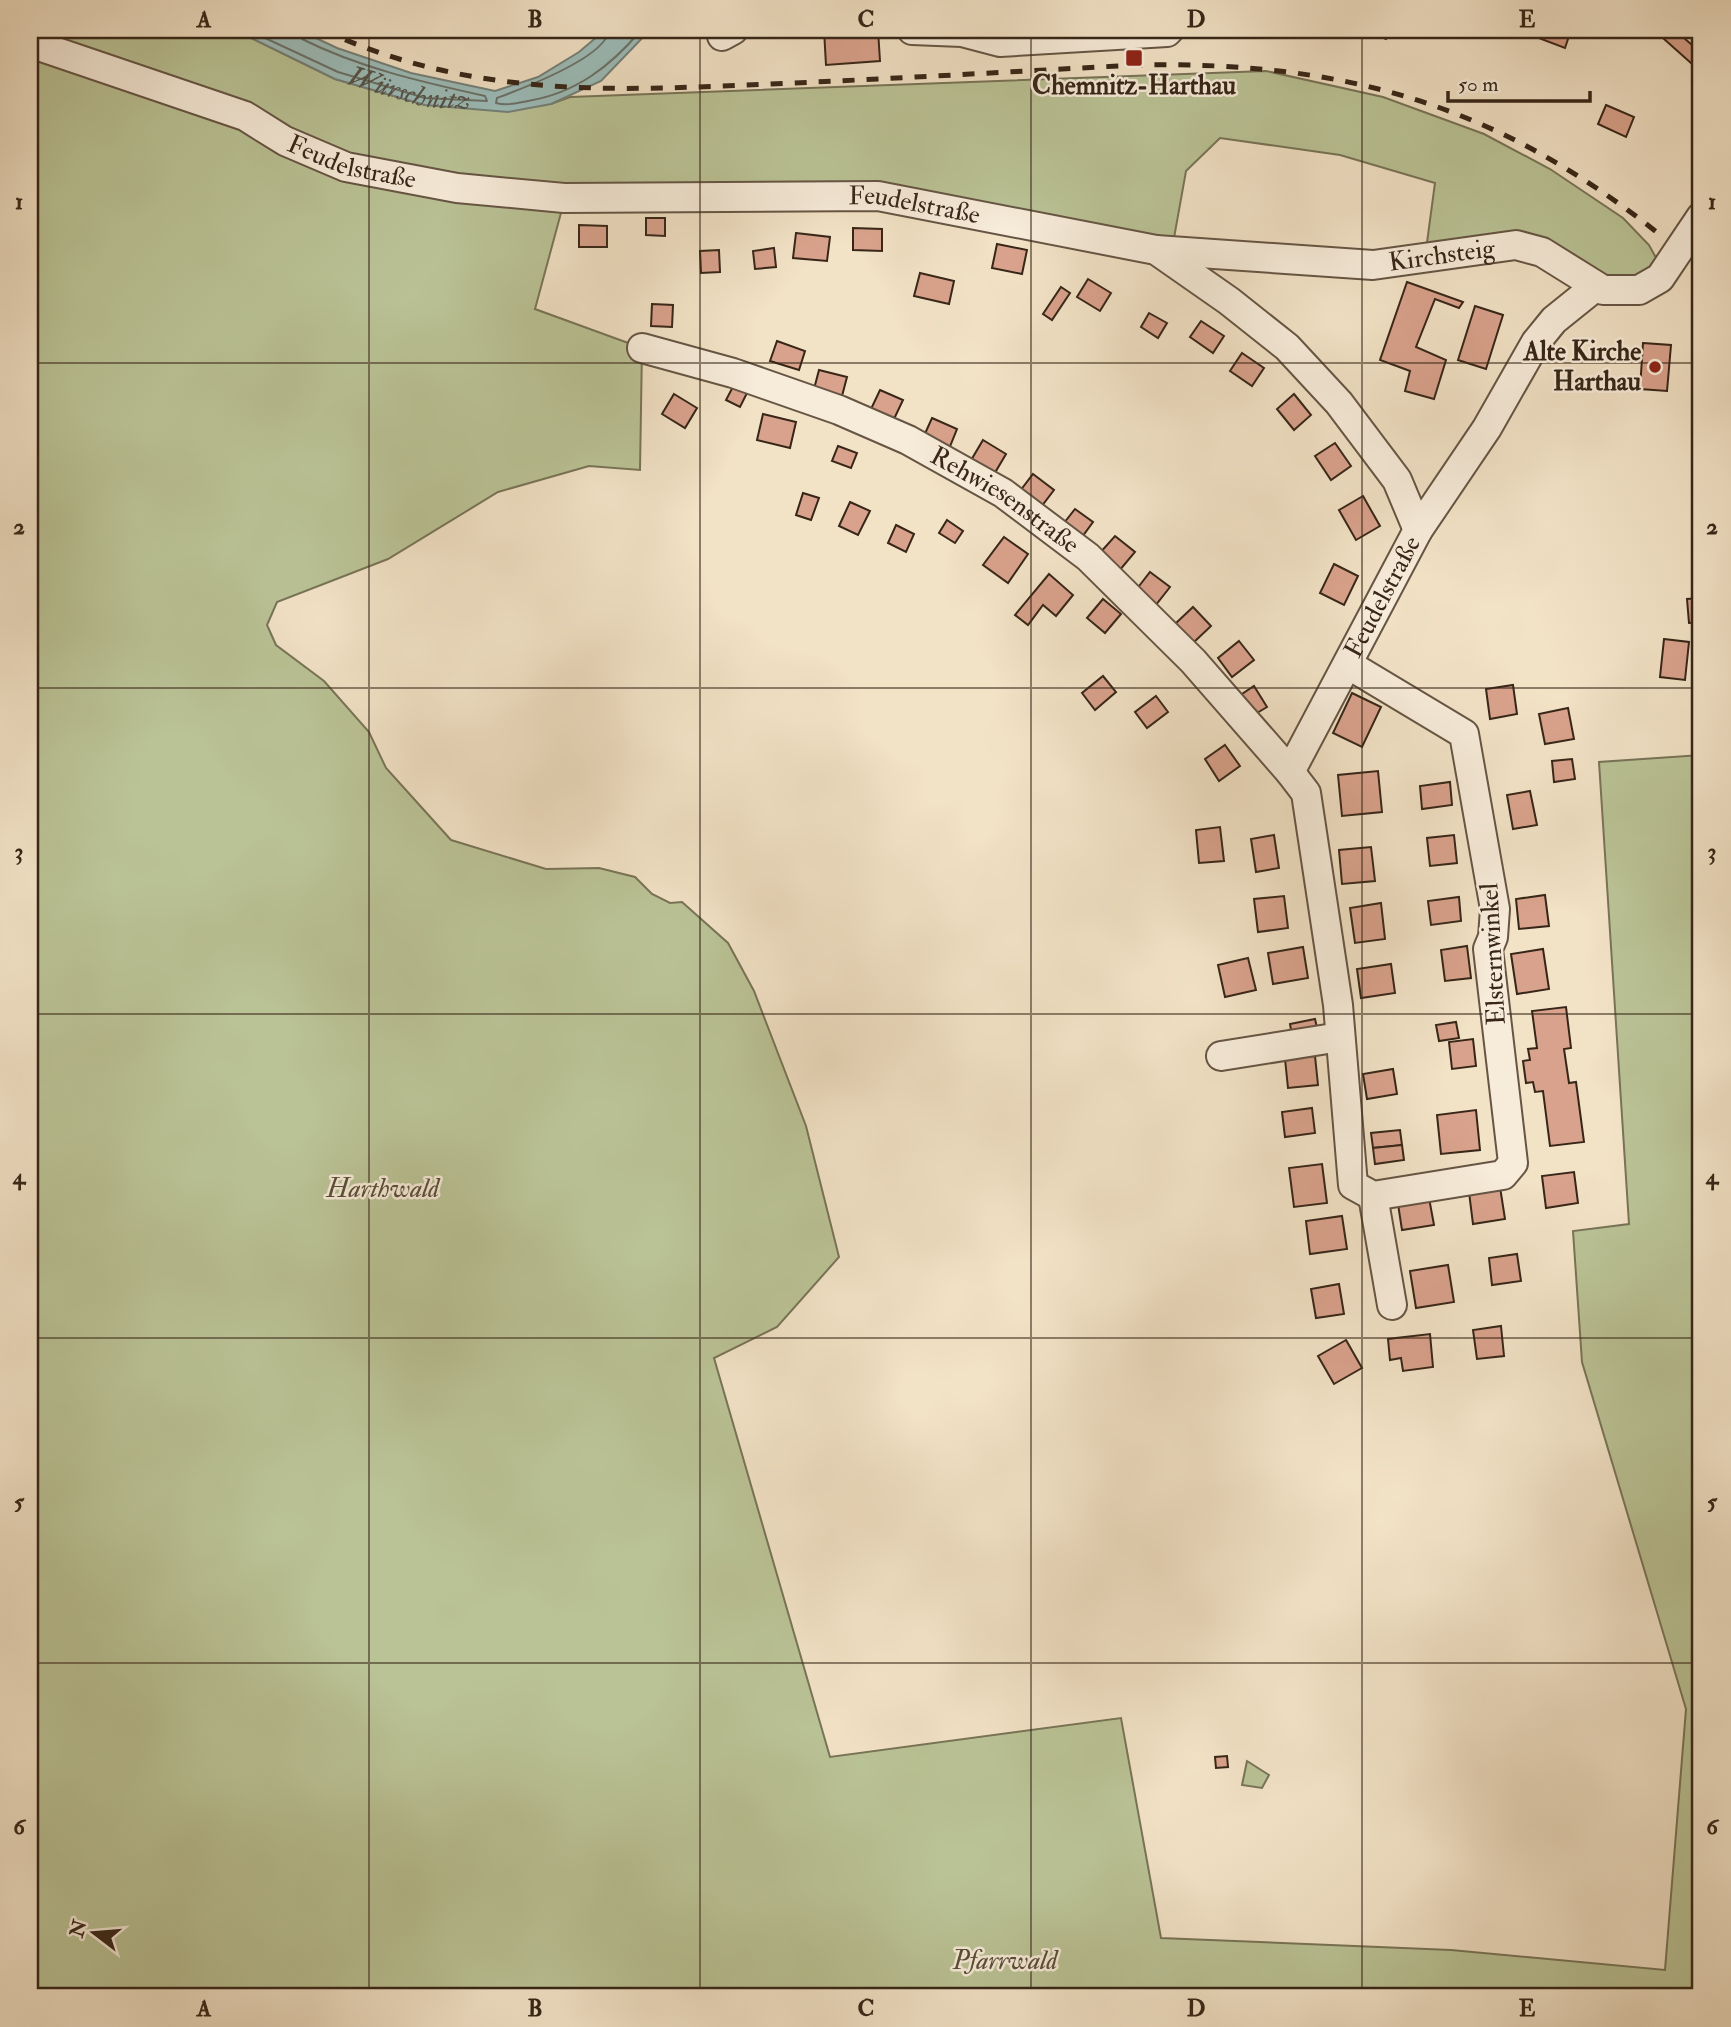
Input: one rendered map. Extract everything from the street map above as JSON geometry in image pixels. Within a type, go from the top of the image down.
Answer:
[{"type":"street","points":[[912,30],[962,32],[1000,41],[1169,30]]},
{"type":"street","name":"Feudelstraße","points":[[30,43],[245,116],[285,141],[346,167],[457,188],[564,198],[878,196],[1156,250],[1229,301],[1287,347],[1339,403],[1398,480],[1418,530],[1349,665],[1290,772]]},
{"type":"street","name":"Kirchsteig","points":[[1156,250],[1373,264],[1517,245],[1542,252],[1595,287],[1627,292],[1651,286],[1667,270],[1695,225]]},
{"type":"street","points":[[1418,530],[1487,428],[1536,342],[1554,320],[1595,287]]},
{"type":"street","name":"Rehwiesenstraße","points":[[642,348],[733,373],[839,410],[908,440],[1003,493],[1088,557],[1193,661],[1290,772]]},
{"type":"street","name":"Elsternwinkel","points":[[1349,665],[1464,734],[1495,909],[1493,937],[1488,949],[1513,1163],[1503,1175],[1373,1196]]},
{"type":"street","points":[[1290,772],[1306,793],[1338,1005],[1353,1185],[1373,1196],[1392,1305]]},
{"type":"street","points":[[1221,1056],[1340,1037]]},
{"type":"green space","name":"Harthwald","points":[[30,30],[235,30],[335,79],[425,105],[551,104],[570,97],[1266,71],[1383,97],[1484,134],[1550,169],[1623,218],[1649,245],[1660,265],[1620,285],[1576,260],[1426,250],[1435,183],[1340,155],[1220,138],[1186,171],[1174,238],[1156,250],[878,196],[565,198],[535,309],[642,348],[640,470],[589,466],[498,492],[388,559],[277,602],[267,625],[276,645],[324,681],[369,732],[386,768],[451,840],[546,869],[599,868],[635,877],[652,894],[670,903],[682,902],[728,943],[754,991],[806,1126],[839,1257],[777,1327],[714,1358],[830,1757],[1121,1718],[1161,1938],[1451,1950],[1665,1970],[1686,1709],[1582,1362],[1573,1231],[1629,1224],[1599,762],[1701,755],[1701,1997],[30,1997]]},
{"type":"green space","points":[[1247,1761],[1269,1775],[1262,1788],[1242,1785]]},
{"type":"water","name":"Würschnitz","points":[[235,30],[299,30],[337,48],[411,73],[495,91],[538,77],[579,52],[605,30],[650,30],[601,81],[551,104],[508,112],[425,105],[335,79]]},
{"type":"building","points":[[824,30],[878,30],[880,61],[826,65]]},
{"type":"building","points":[[1364,30],[1390,30],[1386,39]]},
{"type":"building","points":[[1571,30],[1565,48],[1523,32]]},
{"type":"building","points":[[1654,30],[1675,30],[1701,53],[1701,72]]},
{"type":"building","points":[[1606,105],[1634,117],[1626,137],[1598,124]]},
{"type":"building","points":[[646,218],[665,218],[665,236],[646,235]]},
{"type":"building","points":[[579,225],[607,226],[607,247],[579,247]]},
{"type":"building","points":[[853,228],[882,229],[882,251],[853,250]]},
{"type":"building","points":[[796,233],[830,237],[827,261],[793,258]]},
{"type":"building","points":[[997,244],[1027,250],[1022,274],[992,268]]},
{"type":"building","points":[[774,248],[776,267],[755,269],[753,251]]},
{"type":"building","points":[[719,250],[720,272],[701,273],[700,251]]},
{"type":"building","points":[[920,273],[954,281],[949,304],[914,296]]},
{"type":"building","points":[[1088,279],[1111,293],[1100,311],[1077,297]]},
{"type":"building","points":[[1407,282],[1463,302],[1459,308],[1435,299],[1416,347],[1446,360],[1434,399],[1405,391],[1410,371],[1380,360]]},
{"type":"building","points":[[1061,287],[1070,293],[1052,320],[1043,314]]},
{"type":"building","points":[[652,304],[673,305],[672,327],[651,326]]},
{"type":"building","points":[[1475,306],[1503,315],[1486,369],[1458,360]]},
{"type":"building","points":[[1149,313],[1167,323],[1158,338],[1141,327]]},
{"type":"building","points":[[1201,321],[1224,336],[1213,353],[1190,337]]},
{"type":"building","points":[[777,341],[805,351],[799,370],[770,361]]},
{"type":"building","name":"Alte Kirche Harthau","points":[[1643,343],[1671,345],[1667,391],[1640,389]]},
{"type":"building","points":[[1242,353],[1264,368],[1252,386],[1230,371]]},
{"type":"building","points":[[819,370],[847,377],[842,396],[814,389]]},
{"type":"building","points":[[737,379],[751,385],[740,407],[726,400]]},
{"type":"building","points":[[880,390],[903,400],[894,419],[871,409]]},
{"type":"building","points":[[674,394],[697,408],[685,428],[662,414]]},
{"type":"building","points":[[1294,394],[1311,415],[1294,430],[1277,409]]},
{"type":"building","points":[[763,414],[796,422],[790,448],[757,440]]},
{"type":"building","points":[[932,418],[957,429],[949,449],[923,438]]},
{"type":"building","points":[[983,440],[1006,454],[993,476],[970,462]]},
{"type":"building","points":[[1335,443],[1351,466],[1331,480],[1315,456]]},
{"type":"building","points":[[838,446],[857,453],[851,468],[832,461]]},
{"type":"building","points":[[1033,474],[1054,490],[1041,507],[1020,491]]},
{"type":"building","points":[[803,493],[819,498],[811,520],[796,515]]},
{"type":"building","points":[[1363,496],[1380,526],[1356,540],[1339,510]]},
{"type":"building","points":[[850,502],[870,511],[858,535],[839,526]]},
{"type":"building","points":[[1075,509],[1093,522],[1082,537],[1064,523]]},
{"type":"building","points":[[947,520],[963,531],[955,543],[939,533]]},
{"type":"building","points":[[896,525],[914,534],[906,552],[888,543]]},
{"type":"building","points":[[1115,536],[1135,552],[1119,571],[1099,554]]},
{"type":"building","points":[[1004,537],[1028,554],[1008,583],[983,565]]},
{"type":"building","points":[[1334,564],[1358,576],[1344,605],[1320,593]]},
{"type":"building","points":[[1150,572],[1170,587],[1155,606],[1136,590]]},
{"type":"building","points":[[1049,574],[1073,595],[1056,616],[1043,605],[1028,625],[1015,615]]},
{"type":"building","points":[[1701,598],[1701,622],[1689,623],[1687,599]]},
{"type":"building","points":[[1103,599],[1121,614],[1105,633],[1087,618]]},
{"type":"building","points":[[1193,607],[1211,626],[1193,643],[1175,624]]},
{"type":"building","points":[[1664,639],[1689,642],[1685,680],[1660,677]]},
{"type":"building","points":[[1239,641],[1254,660],[1232,677],[1218,658]]},
{"type":"building","points":[[1103,676],[1116,692],[1095,710],[1082,693]]},
{"type":"building","points":[[1513,685],[1517,714],[1490,719],[1486,689]]},
{"type":"building","points":[[1254,686],[1267,707],[1252,716],[1239,696]]},
{"type":"building","points":[[1352,693],[1381,707],[1362,747],[1333,733]]},
{"type":"building","points":[[1156,696],[1168,712],[1147,728],[1135,712]]},
{"type":"building","points":[[1568,708],[1574,739],[1545,744],[1539,714]]},
{"type":"building","points":[[1225,745],[1240,766],[1219,781],[1205,759]]},
{"type":"building","points":[[1572,759],[1575,779],[1554,782],[1552,761]]},
{"type":"building","points":[[1378,771],[1382,812],[1342,816],[1338,775]]},
{"type":"building","points":[[1450,782],[1452,805],[1422,809],[1420,786]]},
{"type":"building","points":[[1530,791],[1537,825],[1513,829],[1507,795]]},
{"type":"building","points":[[1220,827],[1224,861],[1199,863],[1196,830]]},
{"type":"building","points":[[1274,835],[1279,868],[1256,872],[1251,839]]},
{"type":"building","points":[[1454,835],[1457,863],[1430,866],[1427,838]]},
{"type":"building","points":[[1371,847],[1375,881],[1342,884],[1339,850]]},
{"type":"building","points":[[1545,895],[1549,926],[1519,929],[1516,899]]},
{"type":"building","points":[[1284,896],[1288,928],[1258,932],[1254,899]]},
{"type":"building","points":[[1459,897],[1461,921],[1431,925],[1428,901]]},
{"type":"building","points":[[1381,903],[1385,939],[1355,943],[1350,908]]},
{"type":"building","points":[[1467,946],[1471,978],[1445,981],[1441,950]]},
{"type":"building","points":[[1303,947],[1308,978],[1273,984],[1268,953]]},
{"type":"building","points":[[1543,949],[1549,989],[1517,994],[1511,954]]},
{"type":"building","points":[[1248,958],[1256,990],[1225,997],[1218,965]]},
{"type":"building","points":[[1391,964],[1395,993],[1361,998],[1357,969]]},
{"type":"building","points":[[1566,1007],[1571,1048],[1564,1049],[1569,1083],[1576,1082],[1584,1142],[1550,1146],[1543,1091],[1535,1092],[1533,1082],[1526,1083],[1523,1061],[1530,1060],[1528,1049],[1537,1048],[1532,1011]]},
{"type":"building","points":[[1315,1019],[1318,1032],[1292,1036],[1290,1024]]},
{"type":"building","points":[[1456,1022],[1459,1038],[1439,1041],[1436,1025]]},
{"type":"building","points":[[1473,1039],[1476,1066],[1452,1069],[1449,1042]]},
{"type":"building","points":[[1315,1056],[1318,1085],[1288,1088],[1285,1059]]},
{"type":"building","points":[[1393,1069],[1397,1094],[1367,1099],[1363,1074]]},
{"type":"building","points":[[1312,1108],[1315,1133],[1285,1137],[1282,1112]]},
{"type":"building","points":[[1476,1110],[1480,1150],[1441,1154],[1437,1115]]},
{"type":"building","points":[[1400,1130],[1402,1145],[1373,1148],[1371,1133]]},
{"type":"building","points":[[1402,1145],[1404,1160],[1375,1164],[1373,1148]]},
{"type":"building","points":[[1322,1164],[1327,1203],[1294,1207],[1289,1168]]},
{"type":"building","points":[[1574,1172],[1578,1203],[1546,1208],[1542,1176]]},
{"type":"building","points":[[1500,1187],[1505,1219],[1473,1224],[1469,1192]]},
{"type":"building","points":[[1429,1198],[1434,1225],[1402,1230],[1398,1204]]},
{"type":"building","points":[[1342,1216],[1347,1249],[1310,1254],[1306,1221]]},
{"type":"building","points":[[1517,1254],[1521,1281],[1492,1285],[1489,1258]]},
{"type":"building","points":[[1448,1265],[1454,1302],[1416,1308],[1410,1271]]},
{"type":"building","points":[[1339,1284],[1344,1314],[1316,1318],[1311,1289]]},
{"type":"building","points":[[1501,1326],[1504,1356],[1477,1359],[1473,1330]]},
{"type":"building","points":[[1430,1334],[1433,1367],[1403,1371],[1401,1358],[1390,1360],[1388,1339]]},
{"type":"building","points":[[1346,1340],[1362,1368],[1334,1384],[1318,1356]]},
{"type":"building","points":[[1227,1756],[1228,1767],[1216,1768],[1215,1757]]},
{"type":"railway","points":[[323,30],[381,53],[439,70],[554,86],[732,86],[1137,65],[1283,71],[1350,82],[1414,99],[1477,122],[1538,152],[1598,189],[1659,234]]},
{"type":"place","name":"Chemnitz-Harthau","points":[[1134,58]]},
{"type":"place","name":"Alte Kirche Harthau","points":[[1655,367]]},
{"type":"park label","name":"Pfarrwald","points":[[1005,1961]]}]
